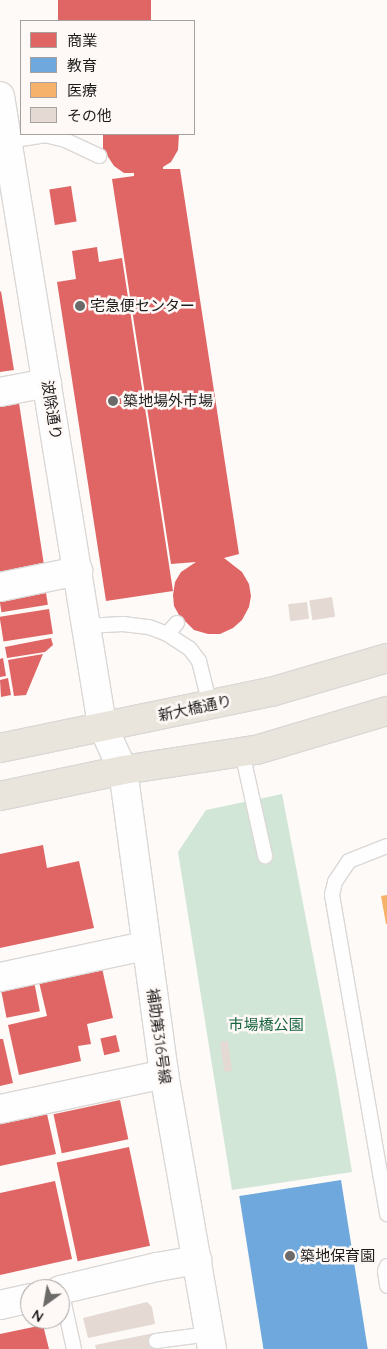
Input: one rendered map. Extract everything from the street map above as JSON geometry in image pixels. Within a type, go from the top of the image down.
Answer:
[{"type":"main road","name":"新大橋通り","points":[[0,748],[102,725],[271,692],[387,658]]},
{"type":"main road","points":[[0,796],[123,770],[242,752],[387,711]]},
{"type":"street","name":"波除通り","points":[[0,96],[8,140],[8,192],[47,382],[102,725]]},
{"type":"street","points":[[0,392],[47,382]]},
{"type":"street","points":[[0,587],[78,571]]},
{"type":"street","name":"補助第316号線","points":[[102,725],[123,770],[145,946],[164,1074],[211,1342]]},
{"type":"street","points":[[0,977],[145,946]]},
{"type":"street","points":[[0,1110],[164,1074]]},
{"type":"street","points":[[70,1288],[157,1267],[197,1260]]},
{"type":"street","points":[[0,1305],[20,1300]]},
{"type":"lane","points":[[8,140],[45,135],[65,140],[100,156]]},
{"type":"lane","points":[[167,634],[177,623]]},
{"type":"lane","points":[[86,626],[123,624],[150,627],[167,634],[190,649],[199,661],[210,705]]},
{"type":"lane","points":[[242,752],[265,856]]},
{"type":"lane","points":[[387,846],[349,860],[335,882],[332,895],[387,1214]]},
{"type":"lane","points":[[387,1266],[384,1271],[387,1286]]},
{"type":"lane","points":[[69,1329],[74,1349]]},
{"type":"lane","points":[[156,1341],[211,1342]]},
{"type":"green space","name":"市場橋公園","points":[[282,794],[336,1075],[352,1172],[232,1190],[178,852],[206,810]]},
{"type":"building: 商業","points":[[58,0],[151,0],[151,20],[58,20]]},
{"type":"building: 商業","points":[[103,135],[179,135],[178,150],[171,162],[163,167],[163,169],[180,169],[239,554],[224,558],[242,572],[249,584],[251,596],[249,607],[242,620],[233,628],[220,634],[208,634],[194,630],[179,615],[174,606],[175,582],[181,572],[196,562],[171,564],[112,179],[134,176],[134,173],[124,173],[114,166],[103,149]]},
{"type":"building: 商業","points":[[71,186],[77,222],[55,225],[49,189]]},
{"type":"building: 商業","points":[[97,247],[99,262],[122,258],[173,591],[106,601],[57,282],[76,279],[72,251]]},
{"type":"building: 商業","points":[[0,292],[14,370],[0,372]]},
{"type":"building: 商業","points":[[19,403],[44,565],[0,575],[0,407]]},
{"type":"building: 商業","points":[[46,593],[48,605],[1,612],[0,600]]},
{"type":"building: 商業","points":[[49,609],[53,634],[4,642],[0,617]]},
{"type":"building: 商業","points":[[51,638],[53,645],[45,652],[7,658],[5,647]]},
{"type":"building: 商業","points":[[43,654],[26,695],[14,696],[8,660]]},
{"type":"building: 商業","points":[[3,658],[6,676],[0,677],[0,659]]},
{"type":"building: 商業","points":[[8,678],[11,695],[1,697],[0,680]]},
{"type":"building: 商業","points":[[43,845],[47,868],[79,861],[94,928],[0,948],[0,854]]},
{"type":"building: 商業","points":[[102,968],[113,1018],[87,1024],[91,1044],[78,1046],[81,1061],[19,1075],[8,1025],[47,1016],[39,982]]},
{"type":"building: 商業","points":[[33,976],[40,1011],[6,1018],[0,982]]},
{"type":"building: 商業","points":[[116,1035],[120,1052],[104,1055],[100,1039]]},
{"type":"building: 商業","points":[[0,1039],[3,1039],[13,1083],[0,1086]]},
{"type":"building: 商業","points":[[120,1100],[128,1139],[62,1153],[53,1114]]},
{"type":"building: 商業","points":[[47,1114],[56,1154],[0,1166],[0,1124]]},
{"type":"building: 商業","points":[[129,1147],[150,1246],[78,1261],[57,1162]]},
{"type":"building: 商業","points":[[55,1181],[72,1259],[0,1275],[0,1193]]},
{"type":"building: 商業","points":[[24,1329],[44,1329],[49,1349],[0,1349],[0,1334]]},
{"type":"building: 教育","points":[[341,1180],[368,1349],[263,1349],[239,1196]]},
{"type":"building: 医療","points":[[387,895],[387,924],[386,924],[381,896]]},
{"type":"building: その他","points":[[332,597],[335,617],[312,620],[309,601]]},
{"type":"building: その他","points":[[307,602],[309,619],[290,621],[288,604]]},
{"type":"building: その他","points":[[228,1041],[232,1071],[224,1072],[220,1042]]},
{"type":"building: その他","points":[[147,1302],[152,1307],[155,1324],[88,1338],[83,1318]]},
{"type":"building: その他","points":[[154,1333],[157,1349],[96,1349],[95,1345]]},
{"type":"place","name":"宅急便センター","points":[[80,306]]},
{"type":"place","name":"築地場外市場","points":[[113,401]]},
{"type":"place","name":"築地保育園","points":[[290,1256]]}]
